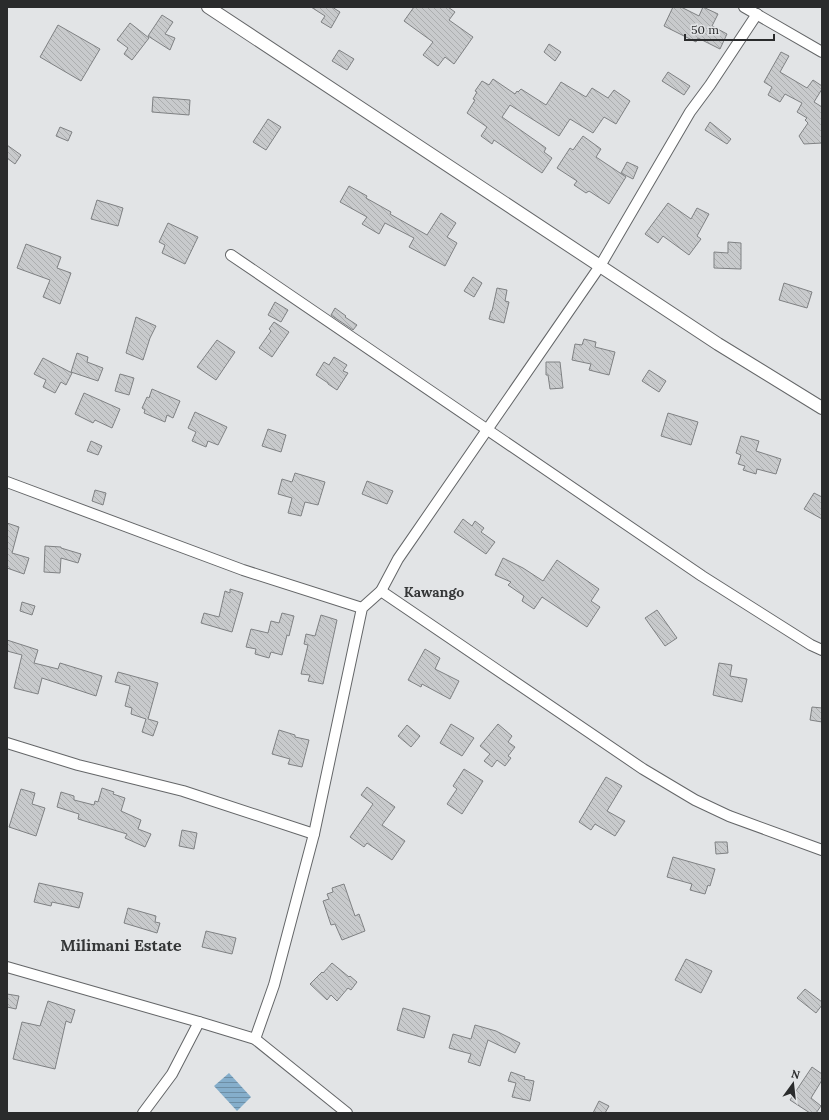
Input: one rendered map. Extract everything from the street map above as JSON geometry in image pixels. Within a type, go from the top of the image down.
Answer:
[{"type":"street","points":[[208,7],[718,344],[822,408]]},
{"type":"street","points":[[744,7],[822,52]]},
{"type":"street","points":[[255,1039],[274,985],[314,834],[362,608],[381,591],[398,559],[600,266],[690,112],[710,85],[756,14]]},
{"type":"street","points":[[231,255],[702,576],[811,645],[822,650]]},
{"type":"street","points":[[7,482],[243,570],[362,608]]},
{"type":"street","points":[[381,591],[605,744],[662,781],[695,800],[729,816],[822,850]]},
{"type":"street","points":[[7,743],[78,765],[183,792],[314,834]]},
{"type":"street","points":[[7,967],[255,1039],[347,1113]]},
{"type":"street","points":[[143,1113],[172,1074],[199,1022]]},
{"type":"water","points":[[229,1073],[251,1097],[237,1111],[214,1086]]},
{"type":"building","points":[[311,7],[332,7],[340,12],[331,28],[321,22],[325,16]]},
{"type":"building","points":[[414,7],[448,7],[455,12],[449,20],[473,37],[454,64],[445,57],[438,66],[423,55],[433,42],[404,21]]},
{"type":"building","points":[[673,7],[681,7],[699,16],[703,7],[718,14],[712,26],[727,34],[720,49],[698,38],[696,42],[664,26]]},
{"type":"building","points":[[162,15],[173,22],[165,34],[175,38],[170,50],[148,36]]},
{"type":"building","points":[[130,23],[149,38],[132,60],[124,54],[128,48],[117,40]]},
{"type":"building","points":[[58,25],[100,49],[81,81],[40,57]]},
{"type":"building","points":[[549,44],[561,52],[555,61],[544,52]]},
{"type":"building","points":[[339,50],[354,59],[347,70],[332,61]]},
{"type":"building","points":[[781,52],[789,56],[780,72],[807,88],[813,80],[822,86],[822,89],[814,102],[822,107],[822,143],[804,144],[799,136],[808,123],[805,120],[807,118],[797,112],[802,103],[785,94],[780,102],[768,95],[772,87],[764,82]]},
{"type":"building","points":[[668,72],[690,86],[684,95],[662,81]]},
{"type":"building","points":[[493,79],[515,94],[521,89],[546,105],[561,82],[586,97],[592,88],[608,98],[614,90],[630,101],[616,124],[604,117],[593,133],[570,119],[559,136],[510,105],[502,117],[546,148],[544,152],[552,158],[542,173],[494,140],[492,144],[481,136],[487,127],[467,113],[475,100],[473,99],[477,92],[475,91],[482,81],[489,85]]},
{"type":"building","points":[[153,97],[190,100],[189,115],[152,112]]},
{"type":"building","points":[[268,119],[281,127],[266,150],[253,142]]},
{"type":"building","points":[[710,122],[731,139],[727,144],[705,130]]},
{"type":"building","points":[[60,127],[72,132],[68,141],[56,136]]},
{"type":"building","points":[[583,136],[601,149],[596,157],[626,177],[609,204],[589,191],[586,193],[574,185],[577,181],[557,168],[570,148],[573,150]]},
{"type":"building","points":[[7,145],[21,155],[15,164],[7,158]]},
{"type":"building","points":[[627,162],[638,167],[633,179],[621,173]]},
{"type":"building","points":[[349,186],[367,196],[366,198],[391,212],[390,214],[427,235],[441,213],[456,223],[447,237],[457,243],[445,266],[409,247],[414,238],[385,223],[379,234],[362,224],[367,217],[340,202]]},
{"type":"building","points":[[97,200],[123,208],[118,226],[91,219]]},
{"type":"building","points":[[668,203],[691,219],[697,208],[709,214],[697,236],[701,239],[689,255],[663,236],[658,243],[645,234]]},
{"type":"building","points":[[168,223],[198,237],[185,264],[162,253],[165,245],[159,242]]},
{"type":"building","points":[[728,242],[741,243],[741,269],[714,268],[714,252],[728,253]]},
{"type":"building","points":[[26,244],[61,257],[57,268],[71,273],[60,304],[43,297],[50,280],[17,268]]},
{"type":"building","points":[[473,277],[482,283],[474,297],[464,291]]},
{"type":"building","points":[[784,283],[812,292],[807,308],[779,300]]},
{"type":"building","points":[[497,288],[507,290],[505,301],[509,302],[504,323],[489,319]]},
{"type":"building","points":[[275,302],[288,310],[281,322],[268,315]]},
{"type":"building","points":[[335,308],[357,325],[353,330],[331,315]]},
{"type":"building","points":[[136,317],[156,326],[150,338],[143,360],[126,353]]},
{"type":"building","points":[[274,322],[289,332],[272,357],[259,348],[271,331],[269,329]]},
{"type":"building","points":[[584,339],[596,342],[595,347],[615,352],[609,375],[589,370],[591,364],[572,360],[575,344],[582,345]]},
{"type":"building","points":[[217,340],[235,352],[216,380],[197,367]]},
{"type":"building","points":[[77,353],[88,357],[87,362],[103,368],[98,381],[71,372]]},
{"type":"building","points":[[334,357],[347,365],[343,371],[348,373],[337,390],[316,375],[324,362],[329,365]]},
{"type":"building","points":[[43,358],[72,373],[66,385],[61,382],[55,393],[43,387],[46,380],[34,374]]},
{"type":"building","points":[[546,362],[560,362],[563,388],[550,389],[548,375],[546,375]]},
{"type":"building","points":[[649,370],[666,381],[659,392],[642,381]]},
{"type":"building","points":[[120,374],[134,378],[129,395],[115,391]]},
{"type":"building","points":[[152,389],[180,401],[173,418],[167,415],[165,422],[144,413],[145,410],[142,408],[147,397],[149,398]]},
{"type":"building","points":[[84,393],[120,409],[112,428],[95,420],[93,423],[75,414]]},
{"type":"building","points":[[195,412],[227,427],[218,445],[208,441],[206,447],[192,441],[196,432],[188,428]]},
{"type":"building","points":[[668,413],[698,422],[691,445],[661,436]]},
{"type":"building","points":[[268,429],[286,435],[281,452],[262,446]]},
{"type":"building","points":[[741,436],[759,441],[756,451],[781,459],[776,474],[757,469],[756,474],[743,470],[745,466],[738,464],[741,455],[736,453]]},
{"type":"building","points":[[91,441],[102,446],[98,455],[87,451]]},
{"type":"building","points":[[295,473],[325,482],[318,505],[305,502],[301,516],[288,513],[292,498],[278,494],[282,479],[292,482]]},
{"type":"building","points":[[367,481],[393,491],[387,504],[362,494]]},
{"type":"building","points":[[95,490],[106,493],[103,505],[92,501]]},
{"type":"building","points":[[814,493],[822,497],[822,519],[804,509]]},
{"type":"building","points":[[463,519],[472,526],[475,521],[484,528],[481,532],[495,542],[486,554],[454,532]]},
{"type":"building","points":[[7,523],[19,527],[12,553],[29,558],[24,574],[7,568]]},
{"type":"building","points":[[45,546],[61,547],[81,554],[78,563],[61,558],[60,573],[44,572]]},
{"type":"building","points":[[503,558],[523,568],[543,581],[557,560],[599,589],[591,601],[600,607],[587,627],[542,597],[534,609],[522,601],[524,596],[508,585],[511,582],[495,575]]},
{"type":"building","points":[[230,589],[243,593],[232,632],[201,623],[204,613],[219,617],[225,591],[230,593]]},
{"type":"building","points":[[22,602],[35,606],[32,615],[20,611]]},
{"type":"building","points":[[657,610],[677,638],[665,646],[645,618]]},
{"type":"building","points":[[282,613],[294,616],[282,655],[271,652],[269,658],[255,654],[256,649],[246,647],[251,629],[268,633],[271,621],[279,623]]},
{"type":"building","points":[[321,615],[337,620],[323,684],[308,681],[310,675],[301,674],[308,645],[304,644],[306,634],[315,636]]},
{"type":"building","points":[[7,640],[38,650],[34,663],[58,669],[60,663],[102,676],[96,696],[42,678],[38,694],[14,688],[22,655],[7,651]]},
{"type":"building","points":[[425,649],[440,658],[435,669],[459,681],[450,699],[422,684],[421,687],[408,680]]},
{"type":"building","points":[[719,663],[732,665],[730,676],[747,679],[742,702],[713,695]]},
{"type":"building","points":[[118,672],[158,683],[148,719],[158,722],[153,736],[142,732],[146,719],[131,714],[132,708],[125,706],[130,686],[115,682]]},
{"type":"building","points":[[812,707],[822,708],[822,722],[810,720]]},
{"type":"building","points":[[451,724],[474,738],[462,756],[440,743]]},
{"type":"building","points":[[498,724],[512,736],[508,742],[515,747],[508,756],[511,758],[505,766],[497,760],[492,767],[484,761],[490,754],[480,746]]},
{"type":"building","points":[[407,725],[420,736],[411,747],[398,736]]},
{"type":"building","points":[[279,730],[295,735],[295,737],[309,740],[302,767],[288,764],[290,759],[272,754]]},
{"type":"building","points":[[464,769],[483,781],[462,814],[447,804],[457,789],[453,786]]},
{"type":"building","points":[[606,777],[622,786],[607,811],[625,821],[615,836],[595,824],[591,830],[579,822]]},
{"type":"building","points":[[367,787],[395,807],[382,825],[405,841],[392,860],[367,843],[364,847],[350,837],[373,804],[361,795]]},
{"type":"building","points":[[102,788],[125,798],[121,811],[141,820],[138,829],[151,834],[145,847],[125,838],[127,834],[78,819],[79,814],[57,807],[61,792],[74,796],[74,800],[94,805],[95,801],[98,802]]},
{"type":"building","points":[[21,789],[35,793],[32,804],[45,808],[36,836],[9,827]]},
{"type":"building","points":[[182,830],[197,833],[194,849],[179,846]]},
{"type":"building","points":[[715,842],[727,842],[728,853],[716,854]]},
{"type":"building","points":[[673,857],[715,869],[710,886],[708,885],[705,894],[690,890],[692,884],[667,877]]},
{"type":"building","points":[[39,883],[83,893],[79,908],[52,902],[51,906],[34,902]]},
{"type":"building","points":[[344,884],[355,916],[359,914],[365,931],[342,940],[335,924],[331,925],[323,901],[329,899],[327,894],[333,892],[332,888]]},
{"type":"building","points":[[128,908],[156,916],[155,922],[160,923],[157,933],[124,923]]},
{"type":"building","points":[[206,931],[236,938],[232,954],[202,947]]},
{"type":"building","points":[[686,959],[712,971],[701,993],[675,980]]},
{"type":"building","points":[[332,963],[357,982],[351,990],[348,988],[337,1001],[331,995],[327,1000],[310,984]]},
{"type":"building","points":[[805,989],[822,1002],[822,1005],[816,1013],[797,998]]},
{"type":"building","points":[[7,994],[19,996],[16,1009],[7,1007]]},
{"type":"building","points":[[48,1001],[75,1010],[71,1023],[66,1021],[55,1069],[13,1059],[22,1022],[40,1026]]},
{"type":"building","points":[[403,1008],[430,1016],[424,1038],[397,1030]]},
{"type":"building","points":[[475,1025],[496,1031],[520,1043],[515,1053],[488,1040],[480,1066],[468,1062],[471,1054],[449,1048],[453,1034],[471,1039]]},
{"type":"building","points":[[812,1067],[822,1074],[822,1080],[811,1098],[821,1106],[816,1113],[810,1113],[790,1100]]},
{"type":"building","points":[[511,1072],[525,1077],[524,1079],[534,1081],[530,1101],[512,1097],[516,1083],[508,1081]]},
{"type":"building","points":[[599,1101],[609,1106],[605,1113],[593,1113]]},
{"type":"district","name":"Kawango","points":[[434,592]]},
{"type":"district","name":"Milimani Estate","points":[[121,945]]}]
